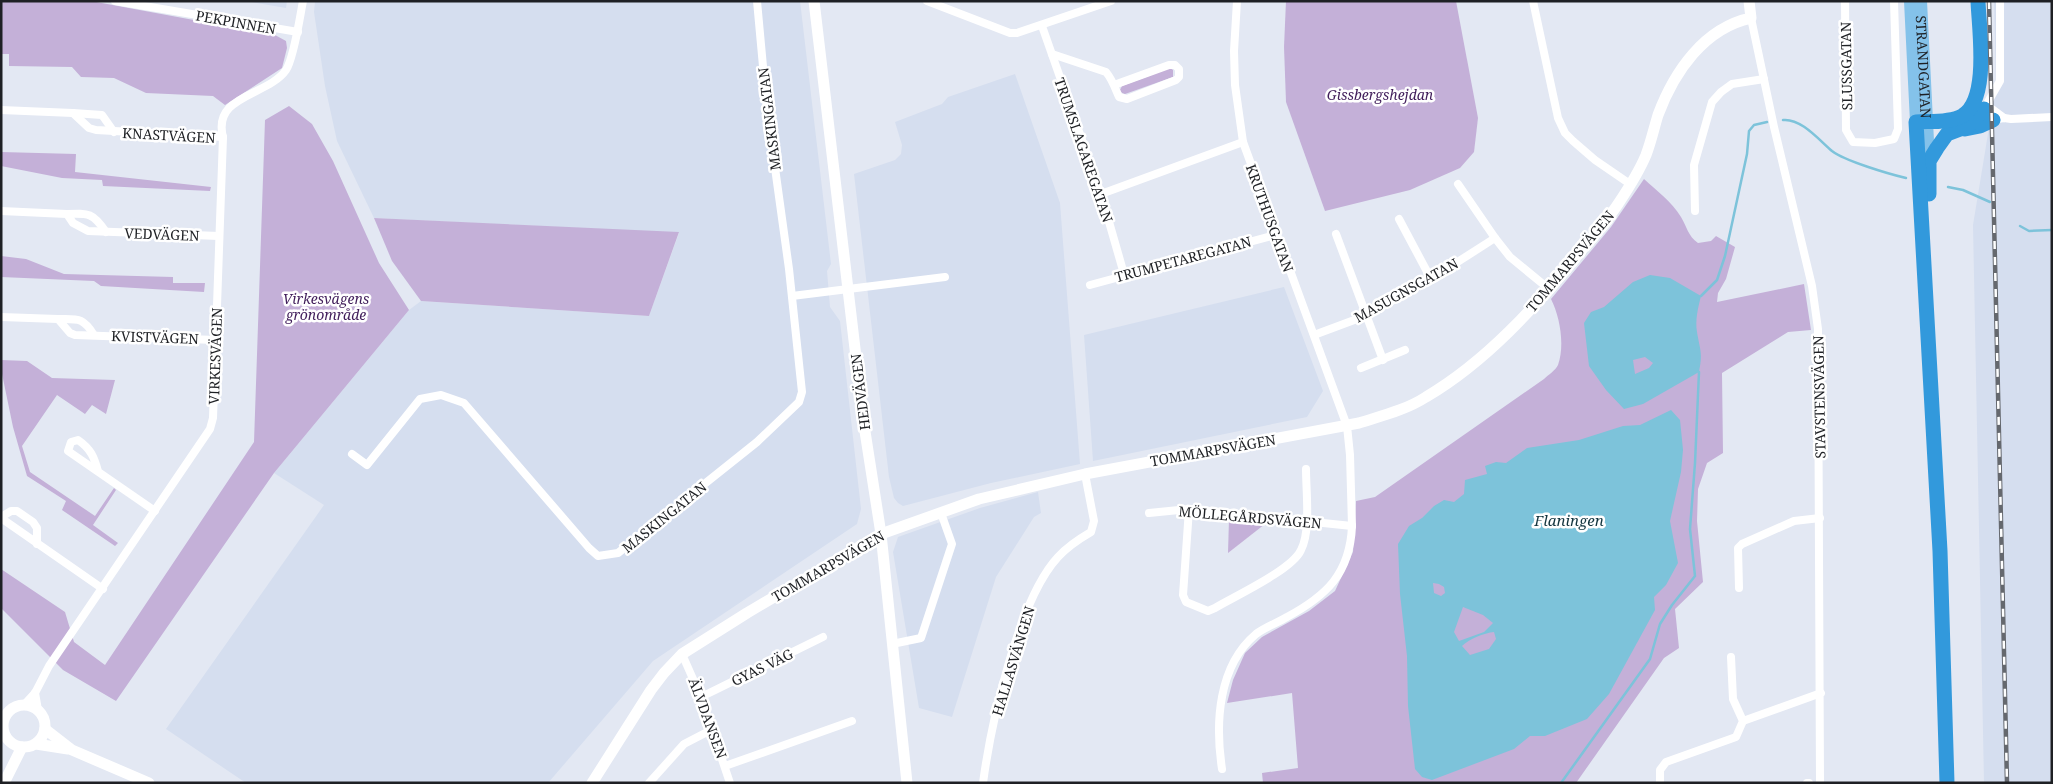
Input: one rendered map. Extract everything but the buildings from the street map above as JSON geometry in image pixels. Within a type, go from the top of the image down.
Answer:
[{"type":"highway","points":[[1978,1],[1979,81],[1989,112]]},
{"type":"highway","points":[[1947,783],[1940,551],[1929,330],[1922,128],[1960,117],[1967,112],[1989,112]]},
{"type":"highway","points":[[1929,330],[1929,161],[1947,134],[1963,129],[1989,112]]},
{"type":"main road","name":"STRANDGATAN","points":[[1910,1],[1922,128]]},
{"type":"main road","name":"STRANDGATAN","points":[[1921,1],[1922,128]]},
{"type":"main road","points":[[1929,161],[1922,128],[1947,134]]},
{"type":"street","name":"PEKPINNEN","points":[[115,1],[298,32]]},
{"type":"street","name":"VIRKESVÄGEN","points":[[24,705],[35,693],[49,666],[210,430],[213,418],[223,137],[220,127],[224,112],[274,80],[287,69],[298,32],[303,1]]},
{"type":"street","name":"MASKINGATAN","points":[[352,454],[367,465],[420,399],[441,395],[464,403],[598,556],[618,553],[757,442],[799,402],[802,392],[792,296],[767,110],[758,1]]},
{"type":"street","name":"HEDVÄGEN","points":[[814,1],[864,425],[881,534],[907,783]]},
{"type":"street","points":[[927,1],[1017,34],[1111,1]]},
{"type":"street","name":"KRUTHUSGATAN","points":[[1222,769],[1218,741],[1221,702],[1233,663],[1243,646],[1258,633],[1302,609],[1323,594],[1337,579],[1344,566],[1352,526],[1350,455],[1347,426],[1243,142],[1235,85],[1234,51],[1237,1]]},
{"type":"street","points":[[1533,1],[1558,118],[1565,133],[1595,160],[1630,184]]},
{"type":"street","points":[[1749,1],[1751,18]]},
{"type":"street","name":"SLUSSGATAN","points":[[1845,1],[1846,130],[1853,142],[1875,142],[1894,139],[1898,129],[1894,1]]},
{"type":"street","points":[[2000,1],[2000,81],[1989,112],[2011,119],[2052,117]]},
{"type":"street","name":"TOMMARPSVÄGEN","points":[[592,783],[651,690],[682,654],[747,613],[881,534],[980,500],[1085,474],[1347,426],[1384,415],[1425,398],[1456,377],[1496,344],[1550,290],[1617,206],[1646,154],[1659,114],[1677,76],[1695,51],[1715,32],[1736,21],[1751,18]]},
{"type":"street","name":"STAVSTENSVÄGEN","points":[[1751,18],[1774,127],[1812,286],[1818,329],[1820,783]]},
{"type":"street","name":"TRUMSLAGAREGATAN","points":[[1042,26],[1101,194],[1124,274]]},
{"type":"street","points":[[1052,54],[1106,72],[1119,97],[1127,99],[1176,80],[1179,77],[1179,69],[1169,65],[1114,85]]},
{"type":"street","points":[[1695,211],[1694,166],[1712,102],[1732,84],[1764,79]]},
{"type":"street","name":"KNASTVÄGEN","points":[[1,110],[102,115],[114,132]]},
{"type":"street","name":"KNASTVÄGEN","points":[[73,113],[89,128],[114,132],[223,137]]},
{"type":"street","points":[[1101,194],[1243,142]]},
{"type":"street","points":[[1458,184],[1510,257],[1550,290]]},
{"type":"street","name":"VEDVÄGEN","points":[[1,211],[86,213],[91,215],[106,232]]},
{"type":"street","name":"VEDVÄGEN","points":[[66,214],[73,223],[82,229],[106,232],[219,236]]},
{"type":"street","points":[[1399,219],[1431,280]]},
{"type":"street","name":"TRUMPETAREGATAN","points":[[1090,285],[1124,274],[1276,234]]},
{"type":"street","points":[[1336,234],[1383,360]]},
{"type":"street","name":"MASUGNSGATAN","points":[[1314,335],[1365,316],[1431,280],[1495,238]]},
{"type":"street","points":[[792,296],[945,277]]},
{"type":"street","name":"KVISTVÄGEN","points":[[1,317],[77,319],[86,322],[94,335]]},
{"type":"street","name":"KVISTVÄGEN","points":[[58,319],[70,333],[216,340]]},
{"type":"street","points":[[1362,368],[1405,350]]},
{"type":"street","points":[[1189,509],[1184,595],[1186,602],[1208,610],[1215,608],[1290,565],[1301,551],[1305,538],[1306,522],[1306,470]]},
{"type":"street","points":[[98,471],[155,511]]},
{"type":"street","name":"HALLASVÄNGEN","points":[[983,783],[1000,698],[1016,641],[1036,590],[1057,557],[1075,541],[1091,532],[1094,521],[1085,474]]},
{"type":"street","name":"MÖLLEGÅRDSVÄGEN","points":[[1149,513],[1189,509],[1352,526]]},
{"type":"street","points":[[37,544],[37,528],[33,522],[16,511],[10,511],[1,517],[37,544],[103,588]]},
{"type":"street","points":[[892,644],[921,638],[952,544],[941,513]]},
{"type":"street","points":[[1739,588],[1738,548],[1742,544],[1794,521],[1820,518]]},
{"type":"street","name":"GYAS VÄG","points":[[702,697],[822,637]]},
{"type":"street","name":"ÄLVDANSEN","points":[[682,654],[702,697],[730,783]]},
{"type":"street","points":[[1731,657],[1733,700],[1743,721]]},
{"type":"street","points":[[35,693],[38,710],[43,716],[45,729],[36,744]]},
{"type":"street","points":[[1660,783],[1660,770],[1666,762],[1736,736],[1743,721],[1821,693]]},
{"type":"street","points":[[6,778],[9,741],[2,727],[6,708],[24,705],[38,710]]},
{"type":"street","points":[[725,766],[852,721]]},
{"type":"street","points":[[45,729],[72,750]]},
{"type":"street","points":[[650,783],[684,744],[713,729]]},
{"type":"street","points":[[9,741],[22,747],[36,744],[72,750],[149,783]]},
{"type":"street","points":[[6,778],[22,747]]},
{"type":"shaded area","points":[[246,1],[287,1],[286,8]]},
{"type":"shaded area","points":[[315,1],[800,1],[831,264],[827,271],[830,307],[840,321],[861,509],[857,524],[653,661],[548,783],[246,783],[166,729],[324,505],[274,473],[409,310],[421,301],[649,316],[679,233],[374,218],[337,141],[325,86],[314,12]]},
{"type":"shaded area","points":[[1994,1],[2052,1],[2052,783],[1984,783],[1973,225],[1996,85]]},
{"type":"shaded area","points":[[1015,74],[1060,203],[1080,464],[991,483],[903,506],[894,498],[889,477],[854,174],[895,160],[901,154],[902,145],[895,122],[942,104],[948,97]]},
{"type":"shaded area","points":[[1284,287],[1323,391],[1307,417],[1093,461],[1084,335]]},
{"type":"shaded area","points":[[1038,492],[1041,513],[1034,517],[996,577],[952,717],[919,708],[893,552],[898,537],[980,508]]},
{"type":"green space","points":[[1,1],[91,1],[275,35],[286,41],[287,48],[282,68],[225,105],[213,96],[146,93],[114,78],[81,77],[72,67],[9,66],[9,54],[1,54]]},
{"type":"green space","name":"Gissbergshejdan","points":[[1286,1],[1456,1],[1478,118],[1474,152],[1460,168],[1410,190],[1325,211],[1286,102],[1284,47]]},
{"type":"green space","points":[[1170,68],[1173,70],[1173,77],[1125,94],[1120,90],[1122,86]]},
{"type":"green space","name":"Virkesvägens grönområde","points":[[289,106],[312,124],[333,161],[379,263],[409,310],[274,473],[116,701],[63,670],[1,608],[1,569],[65,612],[74,642],[105,665],[254,442],[265,120]]},
{"type":"green space","points":[[1,152],[76,154],[75,172],[211,187],[210,191],[103,186],[102,180],[62,178],[1,166]]},
{"type":"green space","points":[[1644,179],[1673,206],[1690,234],[1698,243],[1711,241],[1716,236],[1735,247],[1726,279],[1718,293],[1717,302],[1804,284],[1811,330],[1788,332],[1722,373],[1723,453],[1707,463],[1698,489],[1697,521],[1703,582],[1675,609],[1679,648],[1664,658],[1576,783],[1263,783],[1262,773],[1298,768],[1292,693],[1227,703],[1233,680],[1245,653],[1262,637],[1309,611],[1335,591],[1353,552],[1356,501],[1375,497],[1556,369],[1560,357],[1561,340],[1557,314],[1551,299],[1611,227]]},
{"type":"green space","points":[[374,218],[679,232],[649,316],[421,301],[392,261]]},
{"type":"green space","points":[[1,256],[26,259],[64,274],[173,277],[173,283],[205,283],[204,292],[101,286],[94,281],[1,277]]},
{"type":"green space","points":[[1,360],[27,361],[52,378],[115,380],[106,414],[92,405],[85,414],[57,395],[22,446],[30,472],[95,516],[114,488],[116,490],[93,525],[118,543],[115,546],[62,510],[66,501],[27,476],[13,427],[1,369]]},
{"type":"green space","points":[[1229,519],[1265,524],[1228,553]]},
{"type":"water","points":[[1650,275],[1670,278],[1701,296],[1696,323],[1701,360],[1699,372],[1643,404],[1624,409],[1606,390],[1589,366],[1584,323],[1591,312],[1604,307],[1633,282]],"holes":[[[1645,357],[1653,363],[1649,368],[1635,374],[1633,360]]]},
{"type":"water","name":"Flaningen","points":[[1671,410],[1680,420],[1683,450],[1681,472],[1670,521],[1678,563],[1666,585],[1654,597],[1655,610],[1609,694],[1587,719],[1545,736],[1530,736],[1514,749],[1432,780],[1422,777],[1415,769],[1408,706],[1407,656],[1400,594],[1398,544],[1409,526],[1444,500],[1454,502],[1464,494],[1465,480],[1487,474],[1485,466],[1496,462],[1506,463],[1527,448],[1579,440],[1623,426],[1640,425]],"holes":[[[1433,583],[1444,587],[1445,593],[1441,596],[1434,593]],[[1463,607],[1483,615],[1493,623],[1484,632],[1459,641],[1454,632]],[[1494,632],[1496,639],[1489,649],[1470,655],[1462,646],[1481,635]]]},
{"type":"waterway","points":[[1783,120],[1790,120],[1803,126],[1838,155],[1906,178]]},
{"type":"waterway","points":[[1701,296],[1717,280],[1725,256],[1747,154],[1749,131],[1754,125],[1767,122]]},
{"type":"waterway","points":[[1948,187],[1963,190],[1990,202]]},
{"type":"waterway","points":[[2020,226],[2029,231],[2052,230]]},
{"type":"waterway","points":[[1561,783],[1650,659],[1660,624],[1695,576],[1690,529],[1699,372]]},
{"type":"railway","points":[[1989,1],[2007,783]]}]
